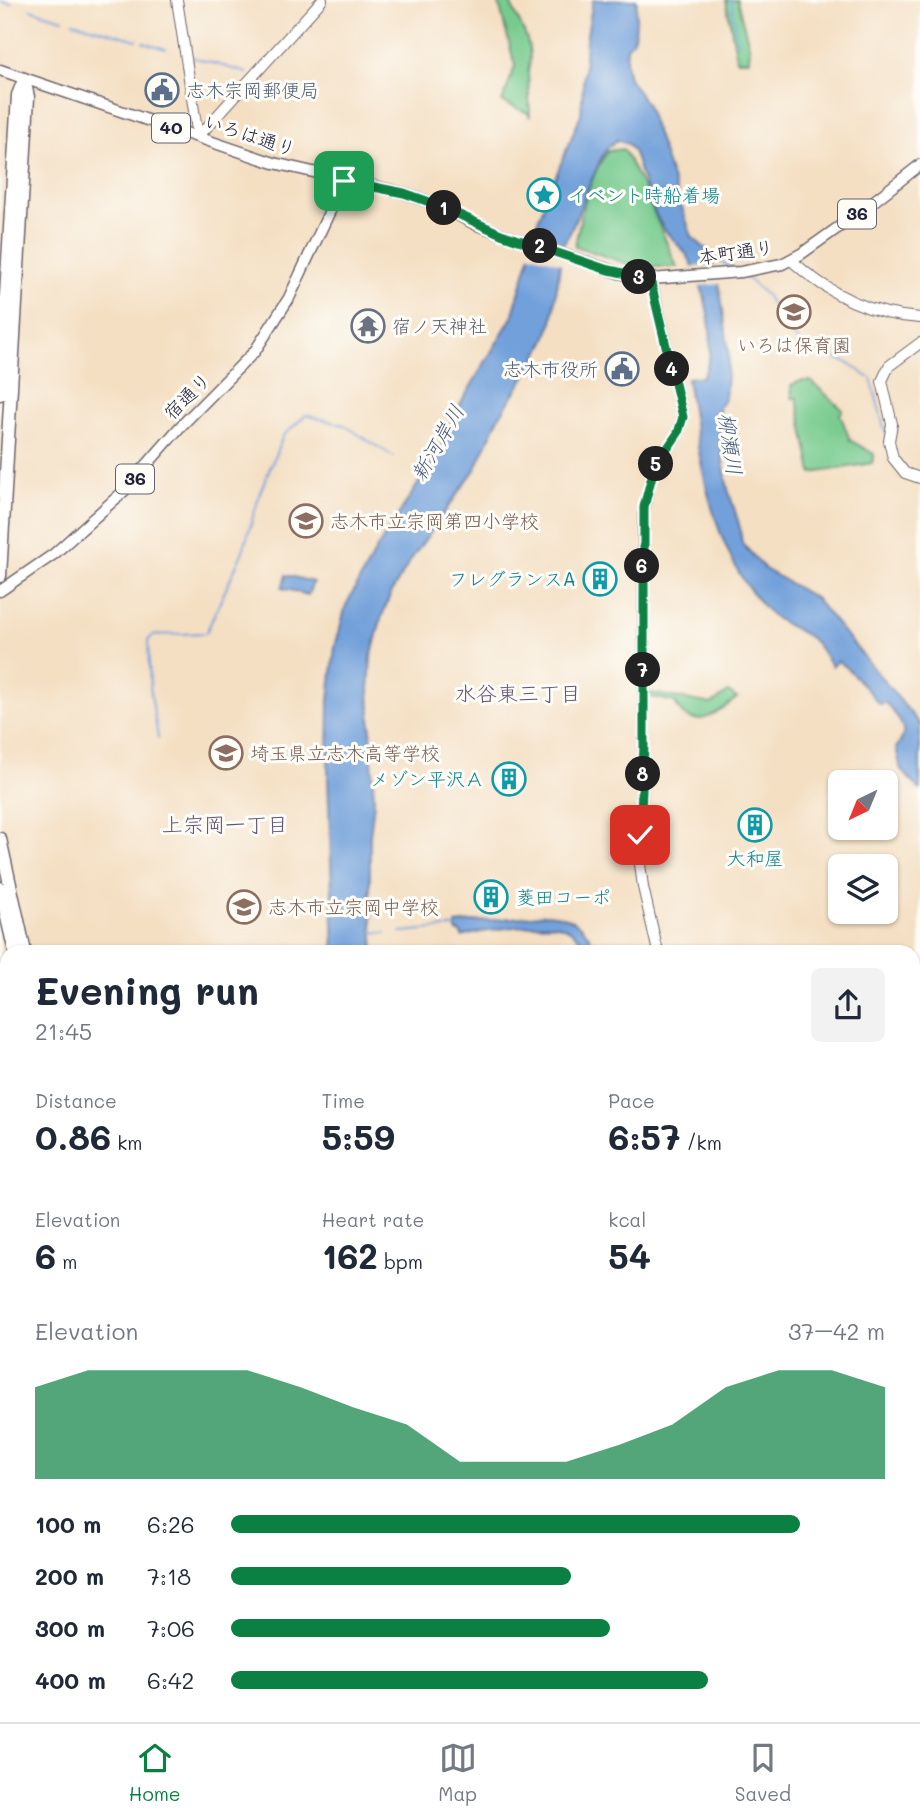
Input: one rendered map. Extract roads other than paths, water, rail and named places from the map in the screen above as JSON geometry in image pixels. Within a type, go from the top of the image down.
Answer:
[{"type":"highway","points":[[0,394],[18,95],[24,79]]},
{"type":"highway","points":[[0,576],[28,97],[24,79]]},
{"type":"highway","points":[[0,839],[23,945]]},
{"type":"highway","points":[[0,888],[13,945]]},
{"type":"main road","points":[[177,0],[198,137]]},
{"type":"main road","points":[[198,137],[321,0]]},
{"type":"main road","name":"いろは通り","points":[[0,70],[274,163],[404,193],[510,237],[619,273],[650,279]]},
{"type":"main road","name":"本町通り","points":[[650,279],[756,271],[791,260],[860,212],[920,165]]},
{"type":"main road","name":"宿通り","points":[[0,592],[54,554],[118,497],[178,428],[255,351],[289,298],[344,181]]},
{"type":"main road","points":[[791,260],[822,285],[855,302],[892,314],[920,318]]},
{"type":"main road","points":[[650,279],[683,417],[678,433],[652,474],[643,516],[644,746],[640,852],[643,887],[656,945]]},
{"type":"main road","points":[[920,343],[889,366],[882,381],[892,424],[889,441],[893,458],[905,473],[920,478]]},
{"type":"water","points":[[593,0],[637,0],[635,32],[627,47],[629,78],[647,105],[692,237],[712,254],[720,289],[729,354],[725,397],[719,408],[722,456],[742,543],[765,569],[815,598],[920,724],[920,790],[901,770],[896,748],[903,731],[889,706],[885,703],[879,704],[838,661],[832,666],[809,637],[772,615],[751,592],[721,536],[703,472],[687,378],[702,377],[708,364],[710,332],[704,297],[686,254],[659,221],[633,151],[628,144],[617,140],[608,147],[600,160],[563,244],[552,322],[546,339],[534,363],[499,417],[476,468],[410,561],[390,595],[381,619],[371,658],[369,689],[374,802],[370,836],[374,945],[334,945],[328,777],[329,699],[335,647],[346,605],[377,548],[436,456],[458,408],[512,317],[538,220],[581,114],[586,40]]},
{"type":"water","points":[[286,575],[313,582],[308,595],[282,588]]},
{"type":"water","points":[[557,915],[579,925],[593,945],[584,945],[570,930],[561,926],[527,926],[462,937],[461,933],[456,931],[456,924]]},
{"type":"waterway","points":[[731,0],[738,45]]},
{"type":"waterway","points":[[0,1],[12,4]]},
{"type":"waterway","points":[[30,9],[63,19]]},
{"type":"waterway","points":[[73,22],[137,40]]},
{"type":"waterway","points":[[143,42],[166,49]]},
{"type":"waterway","points":[[192,57],[247,73]]},
{"type":"waterway","points":[[713,258],[736,269]]},
{"type":"waterway","points":[[746,277],[767,296],[781,322],[800,343],[850,364],[868,377]]},
{"type":"waterway","points":[[871,378],[887,432]]},
{"type":"waterway","points":[[158,738],[150,688],[148,641],[153,635],[206,633],[243,551],[261,490],[283,436],[306,415],[344,425],[394,457]]},
{"type":"waterway","name":"新河岸川","points":[[415,470],[426,477]]},
{"type":"waterway","points":[[401,932],[457,927]]},
{"type":"waterway","points":[[373,932],[386,933]]},
{"type":"place","name":"志木宗岡郵便局","points":[[162,90]]},
{"type":"place","name":"イベント時船着場","points":[[544,195]]},
{"type":"place","name":"いろは保育園","points":[[794,312]]},
{"type":"place","name":"宿ノ天神社","points":[[368,326]]},
{"type":"place","name":"志木市役所","points":[[622,369]]},
{"type":"place","name":"志木市立宗岡第四小学校","points":[[306,521]]},
{"type":"place","name":"フレグランスA","points":[[600,579]]},
{"type":"place","name":"埼玉県立志木高等学校","points":[[226,753]]},
{"type":"place","name":"メゾン平沢Ａ","points":[[509,779]]},
{"type":"place","name":"大和屋","points":[[755,825]]},
{"type":"place","name":"菱田コーポ","points":[[491,897]]},
{"type":"place","name":"志木市立宗岡中学校","points":[[244,907]]},
{"type":"district","name":"水谷東三丁目","points":[[518,694]]},
{"type":"district","name":"上宗岡一丁目","points":[[225,825]]},
{"type":"water label","name":"柳瀬川","points":[[730,444]]}]
